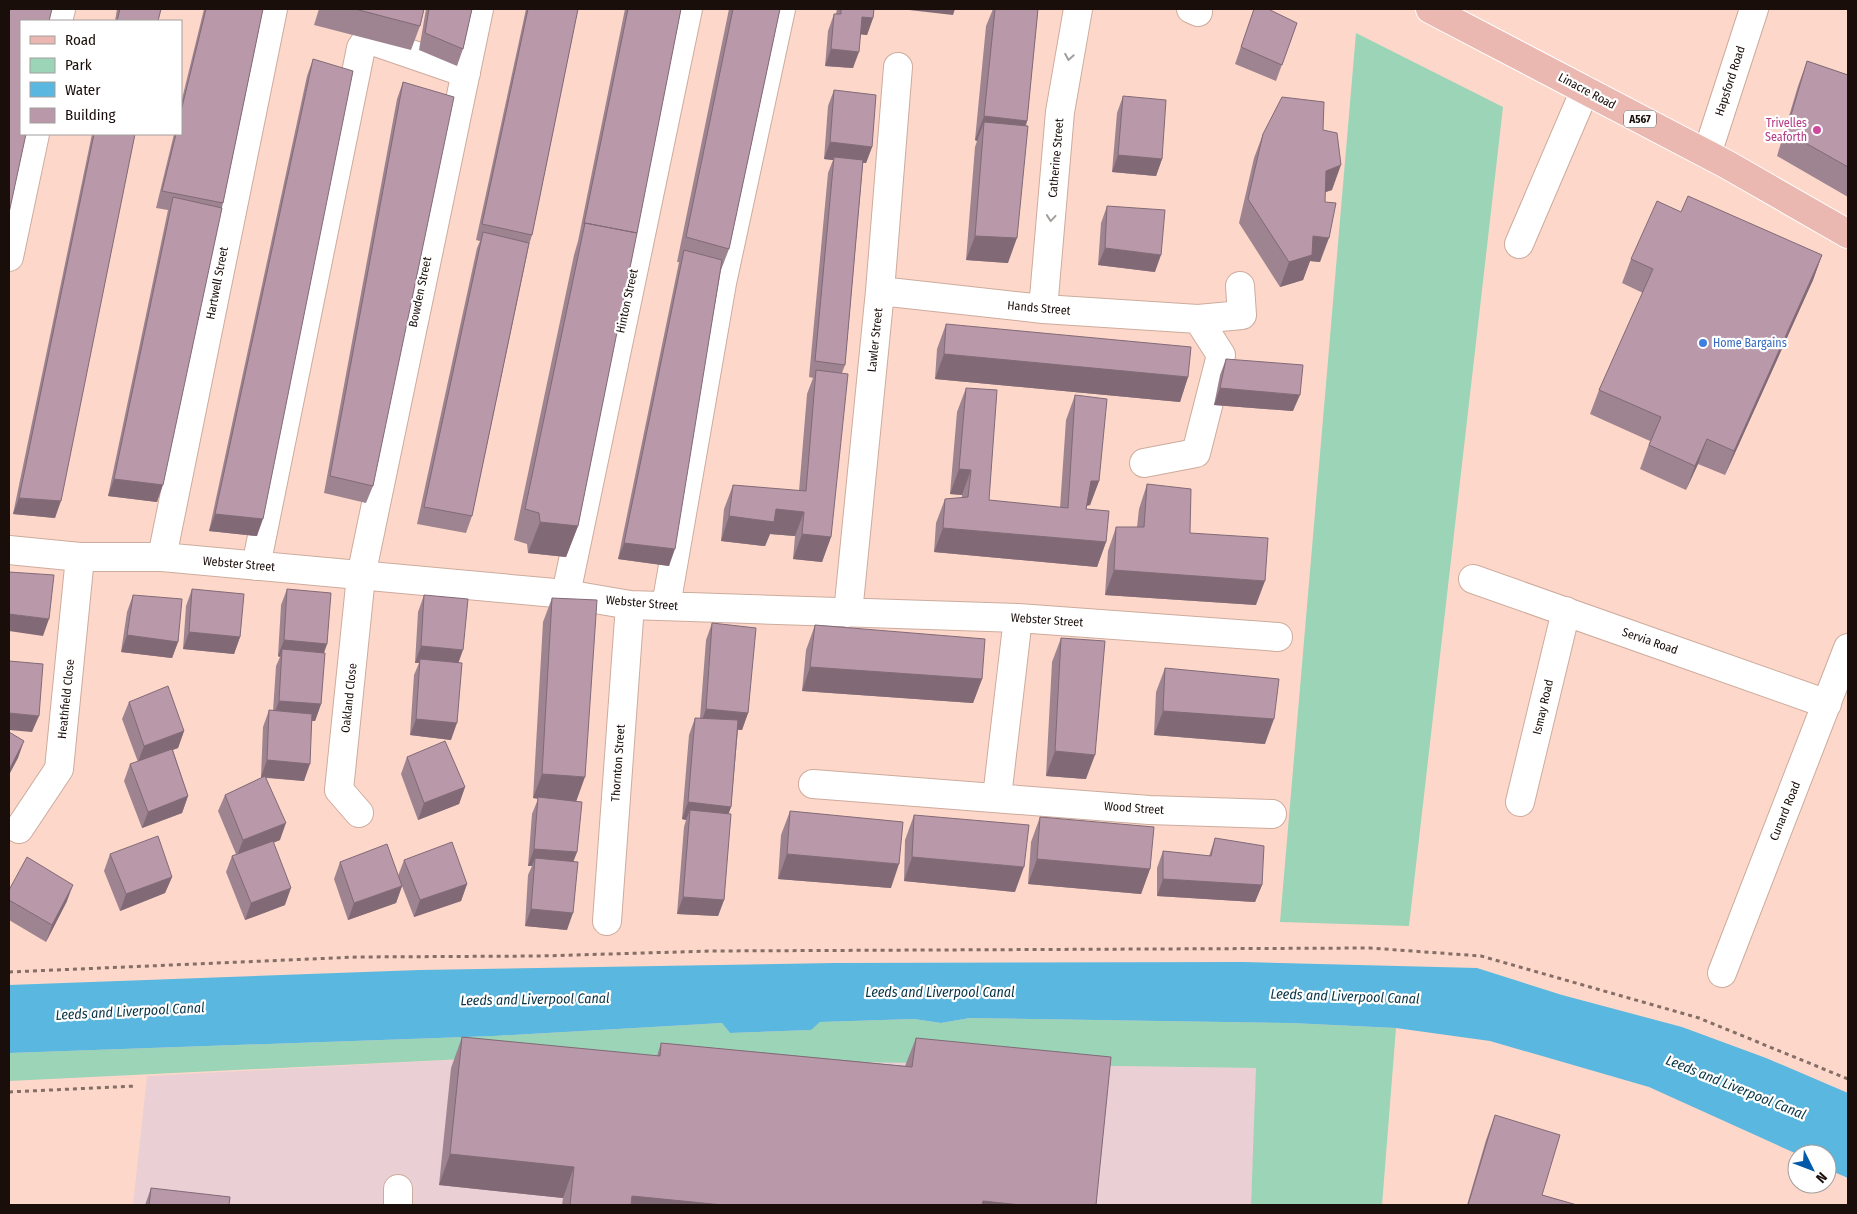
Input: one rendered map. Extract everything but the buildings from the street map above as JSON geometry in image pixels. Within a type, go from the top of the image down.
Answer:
[{"type":"main road","name":"Linacre Road","points":[[1430,9],[1707,154],[1848,234]]},
{"type":"street","name":"Hartwell Street","points":[[162,557],[273,9]]},
{"type":"street","name":"Bowden Street","points":[[362,576],[479,9]]},
{"type":"street","name":"Hinton Street","points":[[566,594],[688,9]]},
{"type":"street","points":[[666,606],[722,283],[781,9]]},
{"type":"street","name":"Catherine Street","points":[[1043,309],[1060,112],[1078,9]]},
{"type":"street","name":"Hapsford Road","points":[[1707,154],[1754,9]]},
{"type":"street","points":[[256,566],[361,48],[367,39],[466,73]]},
{"type":"street","name":"Lawler Street","points":[[848,612],[880,291],[898,67]]},
{"type":"street","points":[[1519,244],[1585,90]]},
{"type":"street","points":[[9,257],[35,135]]},
{"type":"street","name":"Hands Street","points":[[880,291],[1043,309],[1198,319],[1242,315],[1240,286]]},
{"type":"street","points":[[1144,463],[1196,453],[1221,355],[1198,319]]},
{"type":"street","name":"Webster Street","points":[[9,550],[80,557],[162,557],[566,594],[630,605],[1018,618],[1278,637]]},
{"type":"street","name":"Heathfield Close","points":[[19,829],[59,769],[80,557]]},
{"type":"street","name":"Oakland Close","points":[[359,813],[339,790],[362,576]]},
{"type":"street","name":"Servia Road","points":[[1473,579],[1827,704]]},
{"type":"street","name":"Thornton Street","points":[[607,921],[630,605]]},
{"type":"street","name":"Ismay Road","points":[[1520,802],[1566,611]]},
{"type":"street","points":[[997,797],[1018,618]]},
{"type":"street","name":"Cunard Road","points":[[1722,973],[1848,648]]},
{"type":"street","name":"Wood Street","points":[[813,784],[1149,810],[1272,814]]},
{"type":"path","points":[[9,972],[357,957],[540,956],[712,951],[1370,948],[1481,956],[1699,1018],[1848,1079]]},
{"type":"path","points":[[9,1092],[136,1086]]},
{"type":"shaded area","points":[[507,1057],[1257,1068],[1251,1205],[133,1205],[147,1076]]},
{"type":"green space","points":[[1356,33],[1503,107],[1409,926],[1280,922]]},
{"type":"green space","points":[[970,1018],[1291,1023],[1396,1028],[1382,1205],[1251,1205],[1256,1068],[507,1057],[9,1081],[9,1053],[494,1036],[722,1023],[730,1033],[810,1030],[820,1022],[914,1019],[941,1023]]},
{"type":"water","name":"Leeds and Liverpool Canal","points":[[1243,962],[1477,968],[1562,995],[1682,1027],[1766,1058],[1848,1093],[1848,1178],[1837,1173],[1837,1144],[1787,1144],[1787,1149],[1649,1087],[1490,1041],[1396,1028],[1291,1023],[970,1018],[941,1023],[914,1019],[820,1022],[811,1030],[730,1033],[722,1023],[494,1036],[9,1053],[9,985],[419,970],[834,963]]},
{"type":"place","name":"Trivelles Seaforth","points":[[1817,130]]},
{"type":"place","name":"Home Bargains","points":[[1703,343]]}]
